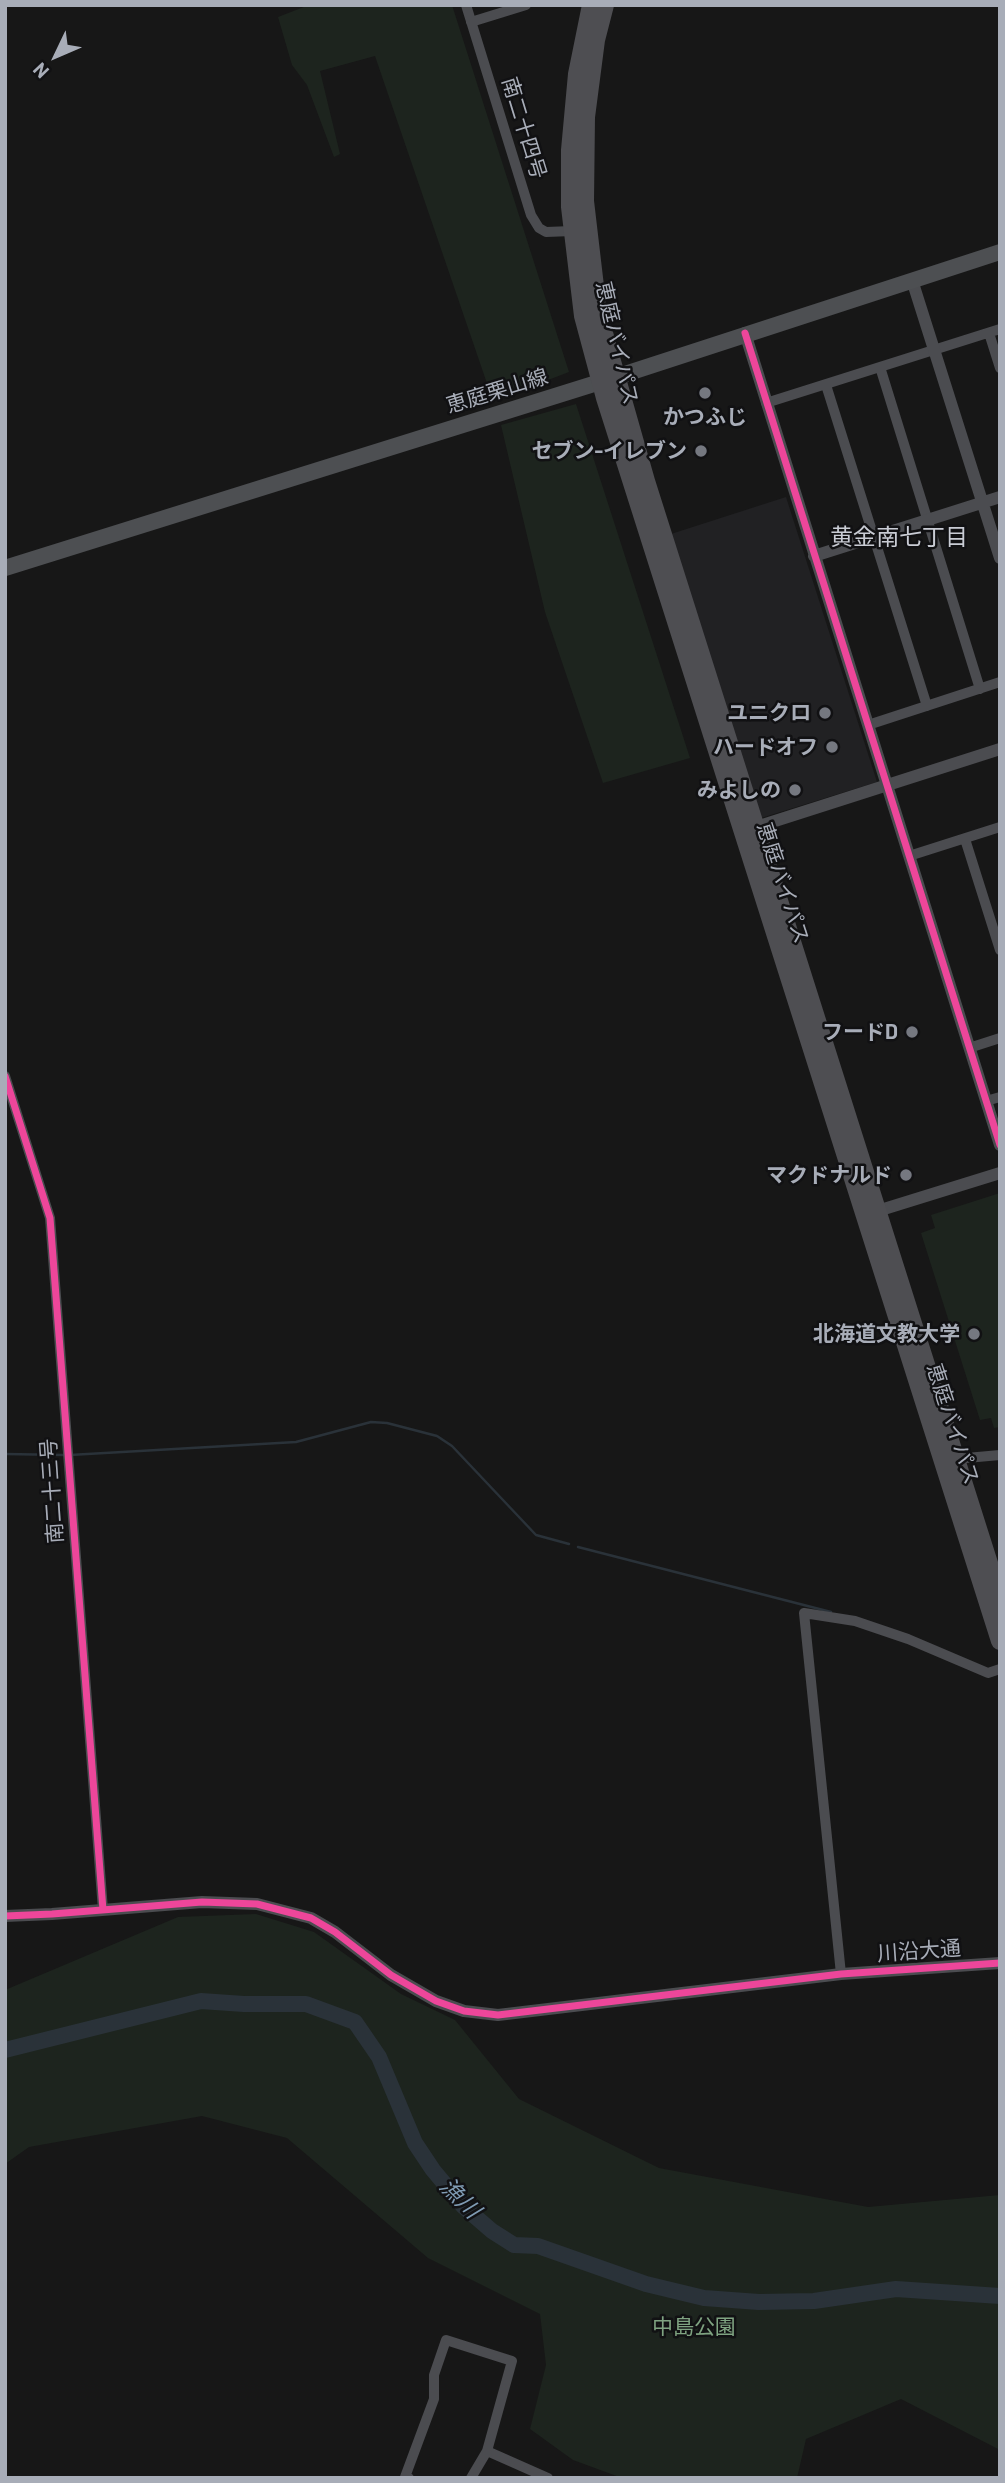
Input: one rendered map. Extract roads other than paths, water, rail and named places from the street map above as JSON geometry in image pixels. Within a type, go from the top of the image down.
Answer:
[{"type":"highway","name":"恵庭バイパス","points":[[591,5],[577,74],[570,150],[572,231],[583,316],[608,379],[871,1213],[1000,1642]]},
{"type":"highway","name":"恵庭バイパス","points":[[605,5],[596,40],[586,117],[585,201],[608,379]]},
{"type":"highway","name":"恵庭バイパス","points":[[871,1213],[1000,1598]]},
{"type":"main road","name":"恵庭栗山線","points":[[5,568],[608,379],[1000,252]]},
{"type":"street","name":"南二十四号","points":[[466,5],[531,215],[539,228],[546,232],[572,231]]},
{"type":"street","points":[[471,22],[526,5]]},
{"type":"street","points":[[912,280],[1000,557]]},
{"type":"street","points":[[766,403],[994,331],[1000,368]]},
{"type":"street","points":[[745,333],[1000,1145]]},
{"type":"street","points":[[880,367],[980,689]]},
{"type":"street","points":[[826,385],[927,706]]},
{"type":"street","points":[[814,556],[1000,497]]},
{"type":"street","points":[[868,725],[1000,682]]},
{"type":"street","points":[[749,830],[1000,749]]},
{"type":"street","points":[[909,856],[1000,827]]},
{"type":"street","points":[[965,839],[1000,950]]},
{"type":"street","points":[[969,1048],[1000,1038]]},
{"type":"street","name":"南二十三号","points":[[5,1076],[50,1218],[103,1910]]},
{"type":"street","points":[[986,1101],[1000,1097]]},
{"type":"street","points":[[871,1213],[1000,1172]]},
{"type":"street","points":[[955,1459],[1000,1455]]},
{"type":"street","points":[[841,1974],[804,1613],[855,1621],[908,1639],[988,1673],[1000,1669]]},
{"type":"street","name":"川沿大通","points":[[5,1916],[232,1902],[286,1910],[311,1918],[335,1932],[391,1975],[424,1994],[464,2011],[487,2014],[512,2015],[841,1974],[1000,1963]]},
{"type":"street","points":[[409,2478],[405,2477],[434,2399],[434,2375],[446,2340],[512,2361],[487,2451],[471,2478]]},
{"type":"street","points":[[487,2451],[548,2478]]},
{"type":"waterway","points":[[70,1455],[296,1442],[371,1422],[387,1423],[437,1436],[452,1446],[536,1535],[569,1544]]},
{"type":"waterway","points":[[5,1454],[64,1455]]},
{"type":"waterway","points":[[578,1547],[831,1612]]},
{"type":"waterway","name":"漁川","points":[[5,2050],[201,2001],[306,2004],[355,2022],[379,2057],[415,2143],[433,2170],[463,2206],[492,2231],[514,2245],[538,2246],[646,2284],[704,2298],[759,2302],[814,2301],[896,2289],[1000,2296]]},
{"type":"place","name":"かつふじ","points":[[705,393]]},
{"type":"place","name":"セブン-イレブン","points":[[701,451]]},
{"type":"place","name":"ユニクロ","points":[[825,713]]},
{"type":"place","name":"ハードオフ","points":[[832,747]]},
{"type":"place","name":"みよしの","points":[[795,790]]},
{"type":"place","name":"フードD","points":[[912,1032]]},
{"type":"place","name":"マクドナルド","points":[[906,1175]]},
{"type":"place","name":"北海道文教大学","points":[[974,1334]]},
{"type":"district","name":"黄金南七丁目","points":[[899,537]]},
{"type":"park label","name":"中島公園","points":[[694,2327]]}]
